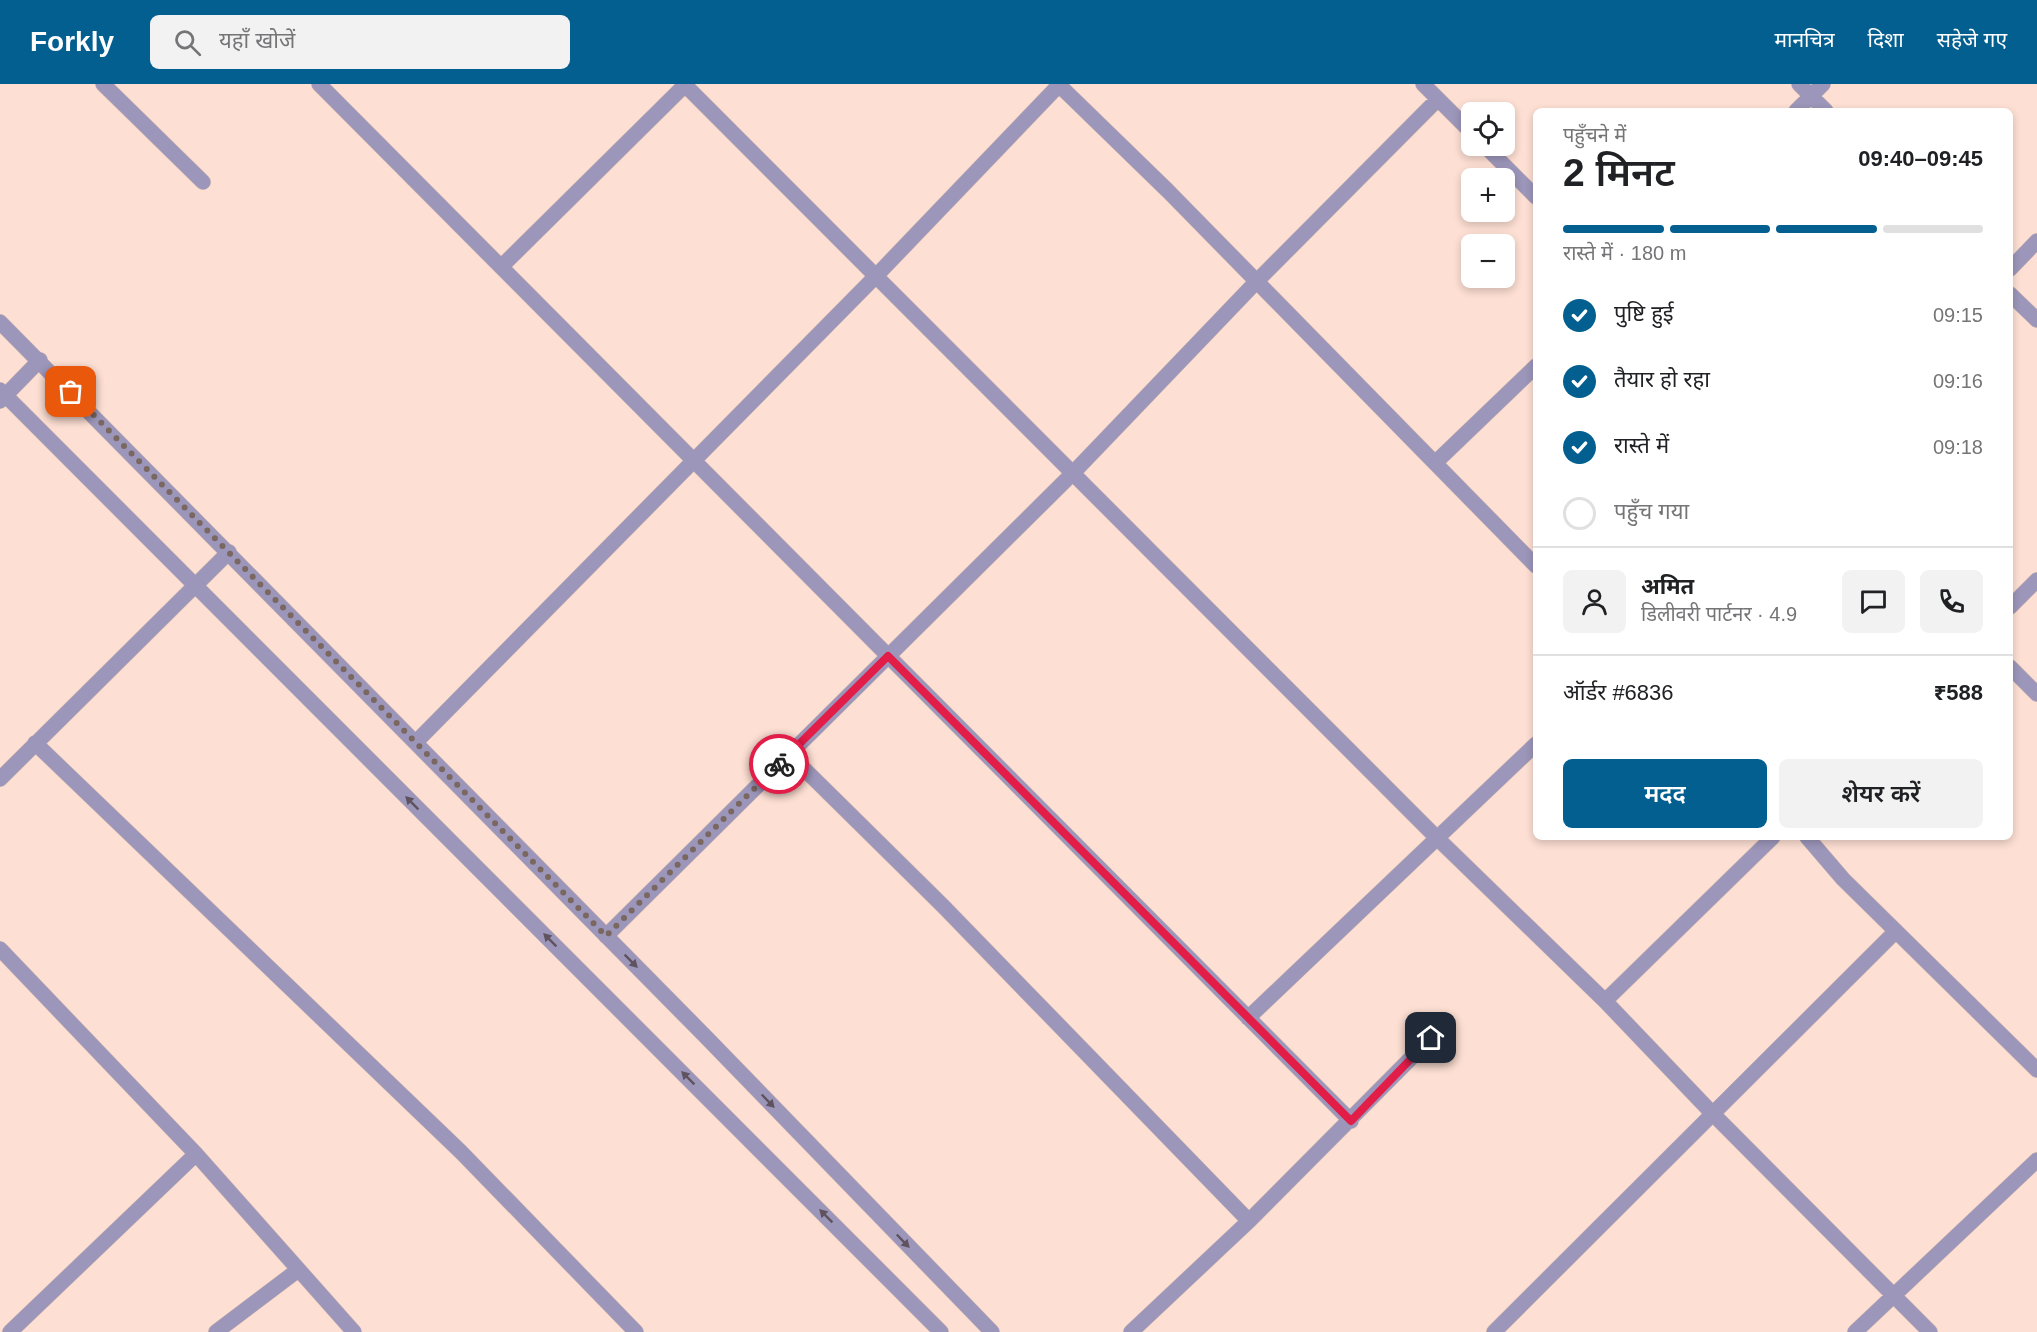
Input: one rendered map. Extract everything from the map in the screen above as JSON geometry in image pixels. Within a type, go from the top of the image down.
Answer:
[{"type":"street","points":[[103,84],[203,182]]},
{"type":"street","points":[[319,84],[1351,1121]]},
{"type":"street","points":[[502,266],[685,84],[1436,837],[1605,1001],[1711,1112],[1930,1332]]},
{"type":"street","points":[[416,742],[876,276],[1059,84],[1257,281],[1533,563]]},
{"type":"street","points":[[1423,84],[1461,121]]},
{"type":"street","points":[[1799,84],[1823,108]]},
{"type":"street","points":[[1799,108],[1823,84]]},
{"type":"street","points":[[606,936],[1073,473],[1257,281],[1438,99]]},
{"type":"street","points":[[1495,156],[1533,193]]},
{"type":"street","points":[[2013,266],[2037,241]]},
{"type":"street","points":[[2013,297],[2037,320]]},
{"type":"street","points":[[0,322],[416,742],[992,1332]]},
{"type":"street","points":[[40,360],[2,396],[196,586],[941,1332]]},
{"type":"street","points":[[1436,463],[1533,369]]},
{"type":"street","points":[[0,779],[229,552]]},
{"type":"street","points":[[2013,604],[2037,580]]},
{"type":"street","points":[[2013,670],[2037,694]]},
{"type":"street","points":[[35,743],[453,1144],[636,1332]]},
{"type":"street","points":[[1248,1018],[1533,747]]},
{"type":"street","points":[[789,754],[943,906],[1249,1221]]},
{"type":"street","points":[[1605,1001],[1770,840]]},
{"type":"street","points":[[1810,840],[1844,879],[2037,1070]]},
{"type":"street","points":[[1494,1332],[1711,1112],[1896,931]]},
{"type":"street","points":[[0,949],[196,1154],[354,1332]]},
{"type":"street","points":[[1131,1332],[1249,1221],[1351,1121],[1431,1038]]},
{"type":"street","points":[[10,1332],[196,1154]]},
{"type":"street","points":[[1855,1332],[2037,1160]]},
{"type":"street","points":[[216,1332],[298,1270]]},
{"type":"way so far","points":[[71,392],[606,936],[779,764]]},
{"type":"route","points":[[779,764],[888,656],[1351,1121],[1431,1038]]}]
